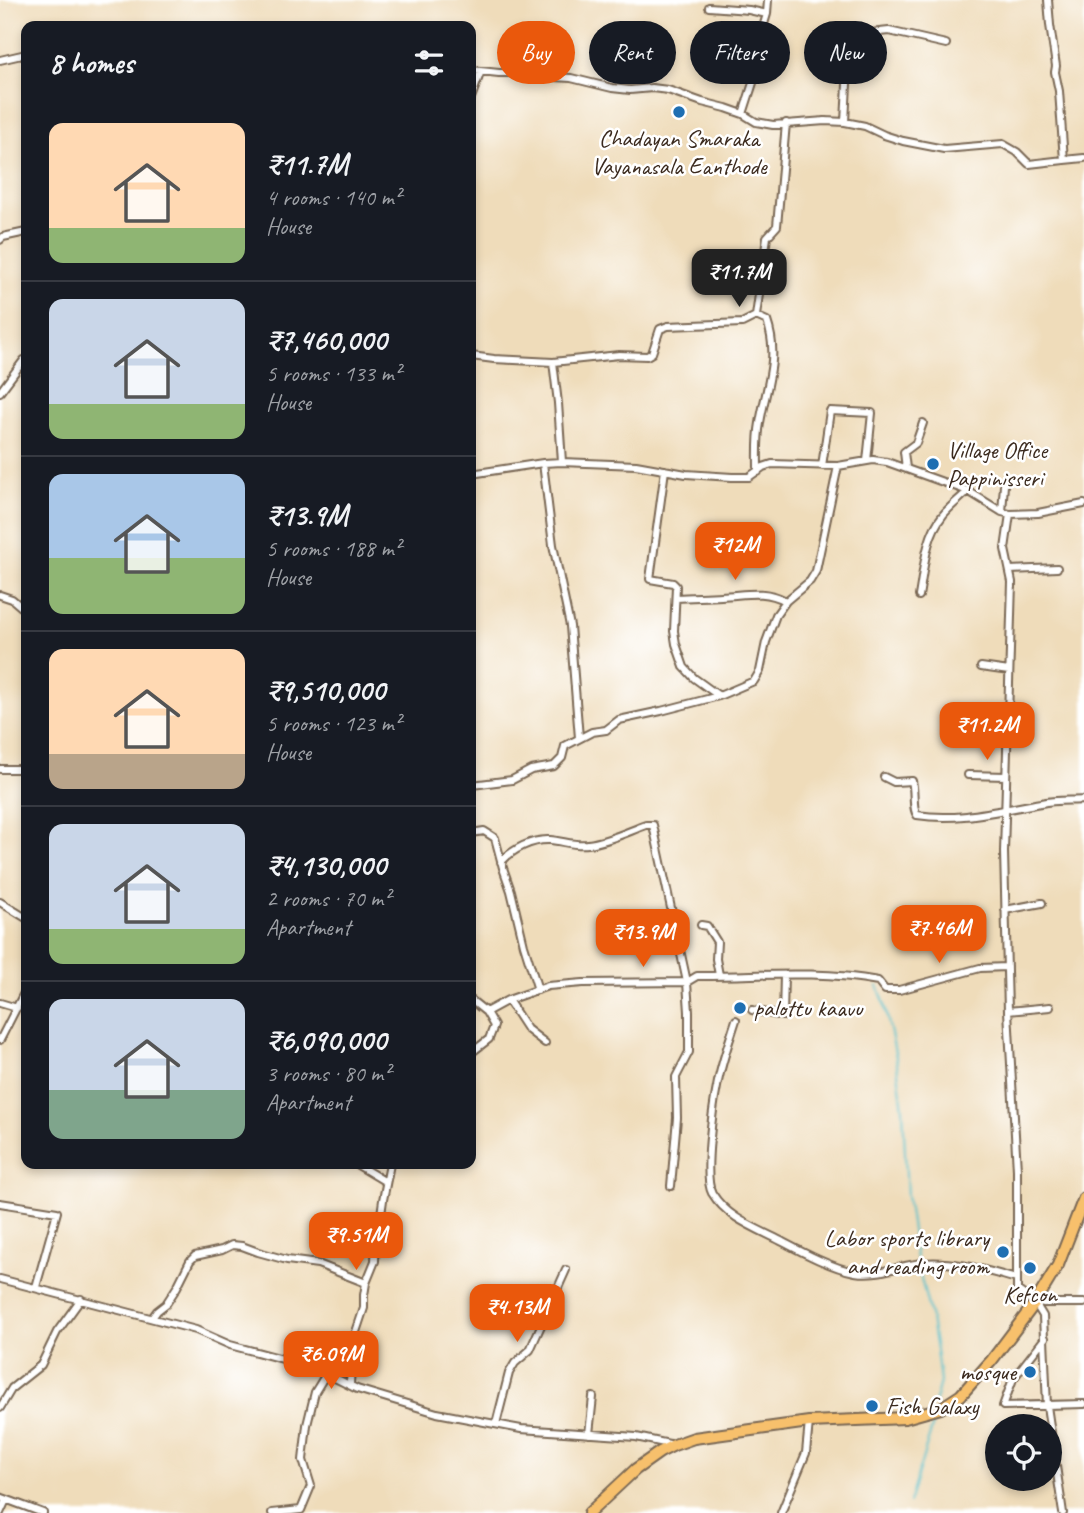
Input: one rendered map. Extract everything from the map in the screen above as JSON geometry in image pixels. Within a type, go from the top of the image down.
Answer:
[{"type":"highway","points":[[589,1513],[636,1469],[660,1452],[694,1438],[808,1422],[905,1418],[941,1408],[961,1395],[992,1360],[1035,1303],[1058,1265],[1084,1198]]},
{"type":"street","points":[[743,114],[760,61],[758,44],[768,0]]},
{"type":"street","points":[[1048,0],[1064,160]]},
{"type":"street","points":[[709,7],[766,14]]},
{"type":"street","points":[[845,122],[850,27],[870,33],[889,31],[946,44]]},
{"type":"street","points":[[0,60],[21,55]]},
{"type":"street","points":[[476,71],[539,73],[612,88],[668,90],[743,114],[756,122],[773,125],[845,122],[865,126],[884,135],[944,149],[1003,144],[1017,152],[1029,164],[1084,159]]},
{"type":"street","points":[[476,84],[481,71]]},
{"type":"street","points":[[756,316],[767,237],[778,226],[786,123]]},
{"type":"street","points":[[0,240],[21,233]]},
{"type":"street","points":[[476,357],[553,362],[619,355],[647,356],[652,353],[660,329],[668,326],[742,323],[756,316]]},
{"type":"street","points":[[756,316],[767,321],[771,330],[773,359],[759,425],[758,472]]},
{"type":"street","points":[[553,362],[562,462]]},
{"type":"street","points":[[0,392],[21,363]]},
{"type":"street","points":[[822,466],[831,411],[872,413],[867,461]]},
{"type":"street","points":[[906,468],[904,452],[916,443],[923,423]]},
{"type":"street","points":[[476,473],[562,462],[636,465],[686,474],[749,477],[772,464],[838,466],[867,461],[887,462],[968,491],[1006,513],[1038,513],[1084,504]]},
{"type":"street","points":[[543,463],[553,545],[570,626],[579,738]]},
{"type":"street","points":[[476,784],[512,780],[531,770],[554,766],[562,758],[565,746],[592,732],[606,730],[619,720],[719,696],[754,681],[776,615],[786,601],[810,581],[816,571],[838,466]]},
{"type":"street","points":[[665,470],[650,579],[677,586],[674,631],[684,667],[719,696]]},
{"type":"street","points":[[1004,485],[1005,549],[1012,582],[1004,852],[1008,1011],[1017,1170],[1017,1290],[1035,1303],[1043,1316],[1047,1406],[1063,1513]]},
{"type":"street","points":[[919,596],[927,548],[936,527],[943,515],[968,491]]},
{"type":"street","points":[[1010,570],[1057,568]]},
{"type":"street","points":[[677,598],[759,593],[770,594],[786,601]]},
{"type":"street","points":[[0,595],[12,599],[21,607]]},
{"type":"street","points":[[981,667],[1009,671]]},
{"type":"street","points":[[0,769],[21,769]]},
{"type":"street","points":[[968,775],[1006,776]]},
{"type":"street","points":[[884,777],[894,782],[912,781],[915,789],[914,811],[917,815],[926,817],[964,816],[1005,811],[1042,802],[1084,800]]},
{"type":"street","points":[[501,862],[508,854],[534,841],[591,844],[653,825],[687,982],[689,1012],[689,1052],[676,1077],[677,1118],[671,1186]]},
{"type":"street","points":[[476,832],[484,831],[495,838],[538,990]]},
{"type":"street","points":[[0,902],[21,916]]},
{"type":"street","points":[[1005,910],[1042,903]]},
{"type":"street","points":[[701,925],[707,926],[717,942],[719,975]]},
{"type":"street","points":[[486,1012],[508,1000],[548,986],[687,982],[697,976],[719,975],[813,974],[863,978],[878,981],[885,990],[899,990],[980,968],[1007,967]]},
{"type":"street","points":[[752,1010],[783,1016],[785,975]]},
{"type":"street","points":[[0,1040],[21,1000]]},
{"type":"street","points":[[508,1000],[527,1029],[545,1043]]},
{"type":"street","points":[[0,1003],[17,1008]]},
{"type":"street","points":[[476,1004],[486,1012],[494,1026],[489,1039],[476,1049]]},
{"type":"street","points":[[1008,1011],[1050,1007]]},
{"type":"street","points":[[736,1020],[717,1087],[709,1163],[710,1190],[721,1205],[737,1218],[807,1255],[853,1272],[893,1270],[925,1263],[983,1270],[1017,1279]]},
{"type":"street","points":[[364,1169],[386,1182]]},
{"type":"street","points":[[350,1385],[352,1344],[365,1308],[366,1283],[375,1261],[376,1240],[389,1169]]},
{"type":"street","points":[[0,1203],[57,1212],[36,1287]]},
{"type":"street","points":[[152,1318],[166,1304],[195,1256],[232,1245],[287,1260],[318,1264],[366,1283]]},
{"type":"street","points":[[496,1424],[509,1373],[515,1363],[530,1350],[566,1270]]},
{"type":"street","points":[[0,1279],[196,1330],[230,1345],[313,1367],[350,1385],[437,1413],[521,1429],[636,1437],[674,1445]]},
{"type":"street","points":[[0,1408],[12,1388],[41,1365],[57,1332],[82,1299]]},
{"type":"street","points":[[1035,1303],[1084,1303]]},
{"type":"street","points":[[1045,1338],[1013,1379],[1003,1406],[1084,1404]]},
{"type":"street","points":[[272,1513],[301,1510],[311,1486],[303,1460],[307,1425],[315,1392],[326,1374]]},
{"type":"street","points":[[589,1434],[593,1397]]},
{"type":"street","points":[[781,1513],[806,1453],[808,1422]]},
{"type":"street","points":[[0,1513],[3,1498],[43,1513]]},
{"type":"waterway","points":[[878,986],[896,1057],[903,1109],[907,1196],[916,1258]]},
{"type":"waterway","points":[[919,1270],[931,1319],[940,1382],[934,1404]]},
{"type":"waterway","points":[[909,1503],[934,1417]]},
{"type":"place","name":"Chadayan Smaraka Vayanasala Eanthode","points":[[679,112]]},
{"type":"place","name":"Village Office Pappinisseri","points":[[933,464]]},
{"type":"place","name":"palottu kaavu","points":[[740,1008]]},
{"type":"place","name":"Labor sports library and reading room","points":[[1003,1252]]},
{"type":"place","name":"Kefcon","points":[[1030,1268]]},
{"type":"place","name":"mosque","points":[[1030,1372]]},
{"type":"place","name":"Fish Galaxy","points":[[872,1406]]}]
